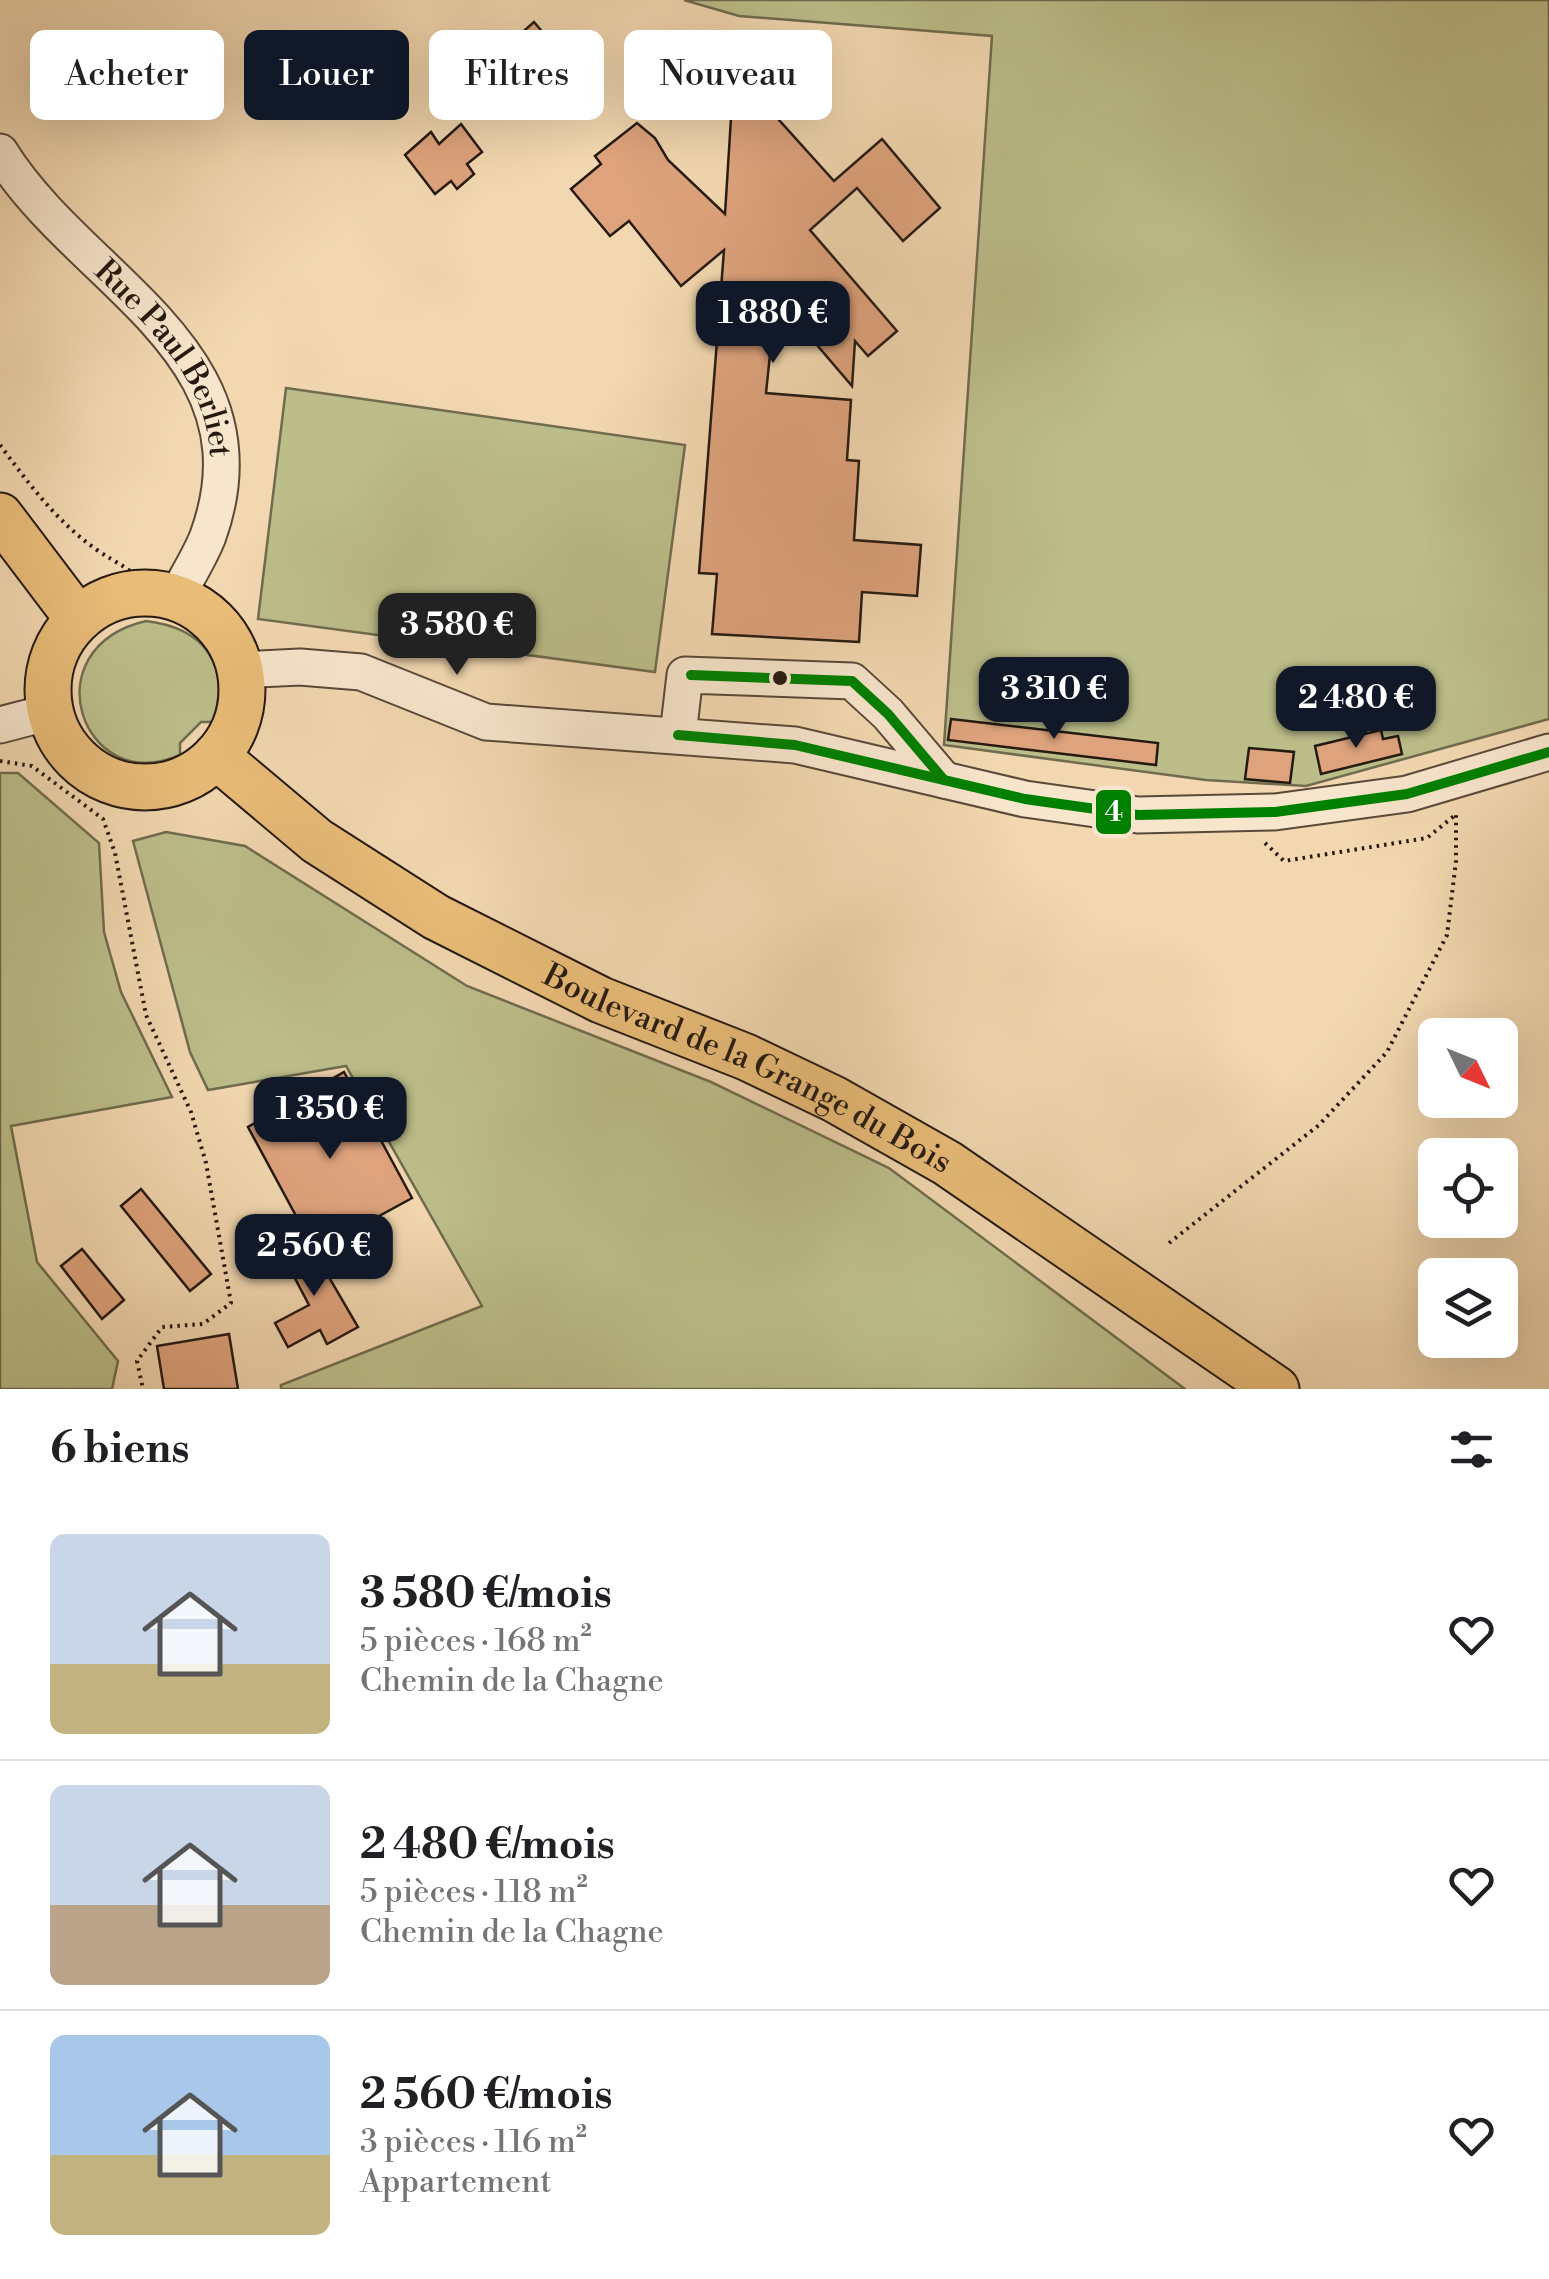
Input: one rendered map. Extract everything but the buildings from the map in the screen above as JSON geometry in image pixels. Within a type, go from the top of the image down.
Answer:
[{"type":"main road","points":[[0,516],[78,619]]},
{"type":"main road","points":[[122,595],[163,595],[206,614],[228,639],[240,670],[239,716],[216,756],[198,771],[155,787],[108,780],[71,753],[50,712],[52,662],[78,619],[122,595]]},
{"type":"main road","name":"Boulevard de la Grange du Bois","points":[[216,756],[317,842],[436,917],[601,1000],[746,1057],[834,1099],[947,1164],[1276,1389]]},
{"type":"street","name":"Rue Paul Berliet","points":[[0,152],[38,200],[170,336],[208,390],[224,450],[208,535],[163,595]]},
{"type":"street","points":[[240,670],[300,667],[361,672],[486,722],[795,745],[1025,799],[1138,815],[1275,812],[1408,794],[1549,752]]},
{"type":"street","points":[[678,734],[685,675],[852,681],[888,714],[944,780]]},
{"type":"street","points":[[0,726],[50,712]]},
{"type":"path","points":[[0,445],[42,502],[98,551],[134,571],[163,595]]},
{"type":"path","points":[[0,761],[32,766],[102,818],[115,853],[146,1016],[192,1112],[206,1163],[231,1303],[202,1324],[162,1327],[136,1361],[142,1389]]},
{"type":"path","points":[[1169,1243],[1319,1124],[1387,1052],[1446,934],[1456,861],[1456,814]]},
{"type":"green space","points":[[684,0],[1549,0],[1549,719],[1306,786],[1206,780],[944,745],[992,36],[739,16]]},
{"type":"green space","points":[[286,388],[685,445],[655,672],[258,619]]},
{"type":"green space","points":[[146,621],[167,625],[198,641],[215,667],[218,702],[213,722],[201,722],[180,743],[180,755],[146,763],[117,756],[96,739],[83,714],[80,687],[89,659],[110,636]]},
{"type":"green space","points":[[0,773],[18,773],[99,843],[104,932],[121,992],[172,1097],[11,1126],[37,1262],[118,1361],[112,1389],[0,1389]]},
{"type":"green space","points":[[166,832],[245,846],[467,986],[711,1082],[889,1168],[1185,1389],[281,1389],[281,1385],[482,1306],[346,1066],[208,1090],[190,1052],[133,841]]},
{"type":"transit line","name":"4","points":[[691,675],[852,681],[888,714],[944,780]]},
{"type":"transit line","name":"4","points":[[678,735],[795,745],[1025,799],[1138,815],[1275,812],[1407,794],[1549,752]]}]
